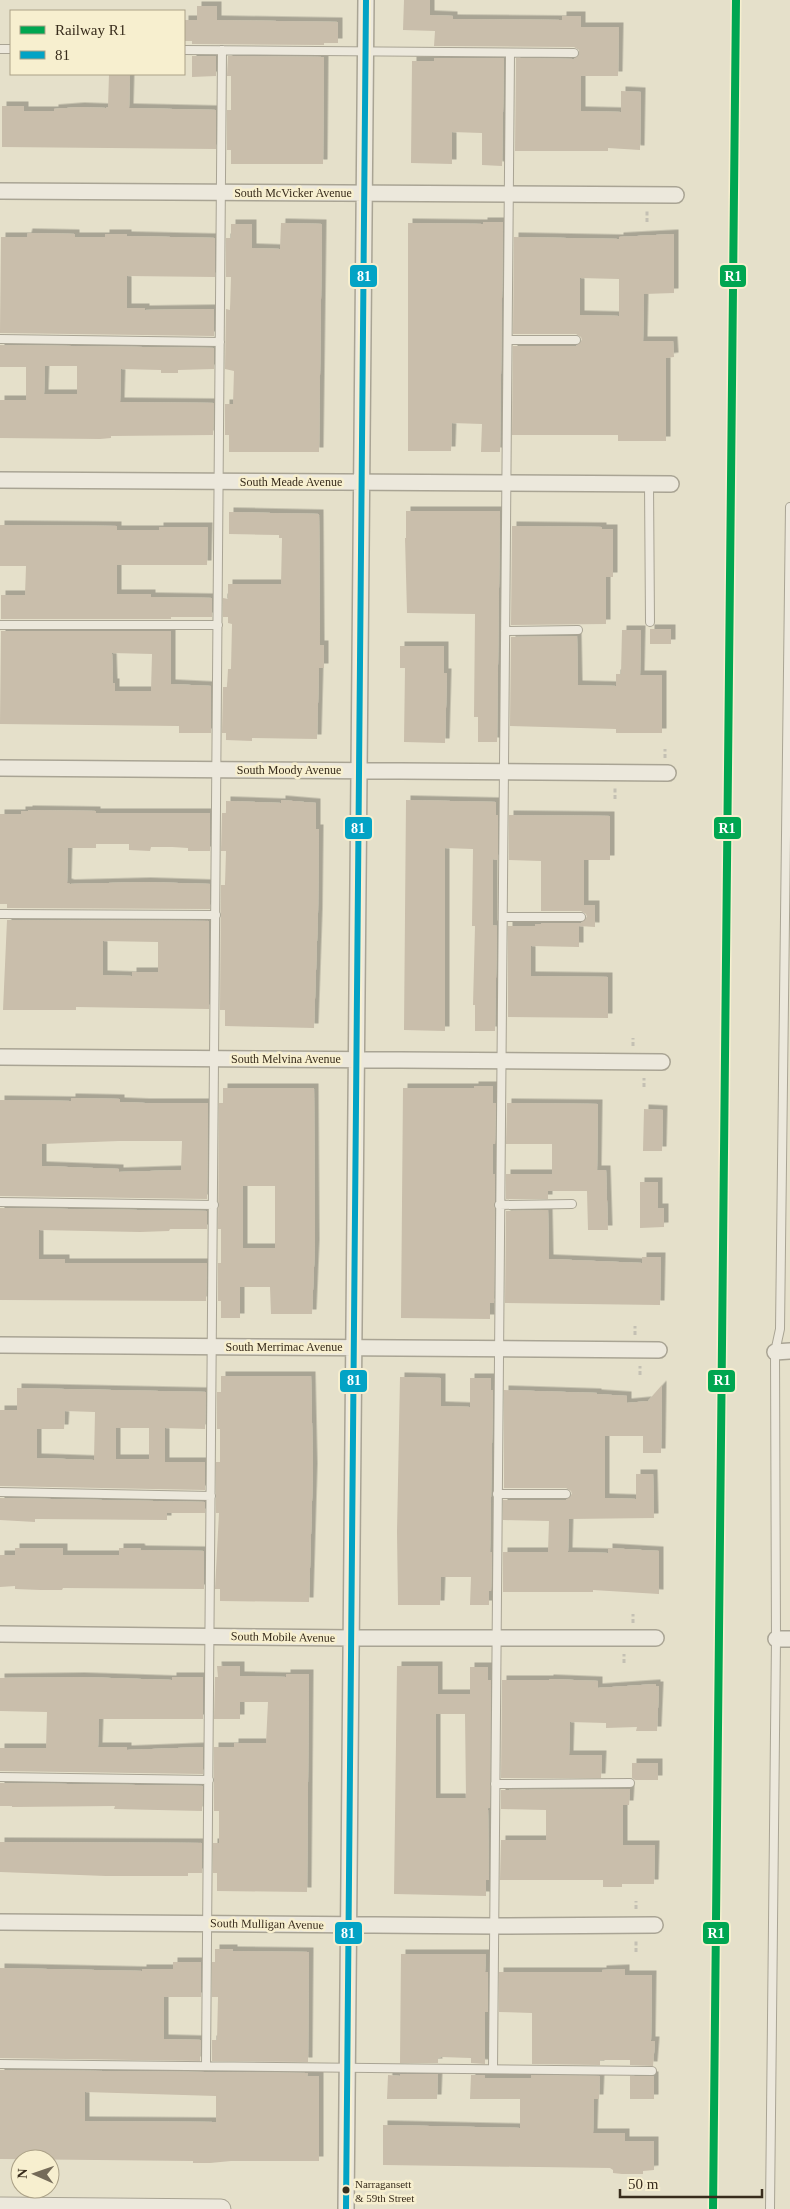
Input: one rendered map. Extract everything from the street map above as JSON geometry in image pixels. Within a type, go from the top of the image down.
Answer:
[{"type":"street","points":[[346,2209],[366,0]]},
{"type":"street","name":"South McVicker Avenue","points":[[0,191],[676,195]]},
{"type":"street","name":"South Meade Avenue","points":[[0,480],[671,484]]},
{"type":"street","name":"South Moody Avenue","points":[[0,768],[668,774]]},
{"type":"street","name":"South Melvina Avenue","points":[[0,1057],[662,1062]]},
{"type":"street","name":"South Merrimac Avenue","points":[[0,1345],[659,1350]]},
{"type":"street","name":"South Mobile Avenue","points":[[0,1634],[352,1638],[656,1638]]},
{"type":"street","name":"South Mulligan Avenue","points":[[0,1922],[494,1926],[655,1925]]},
{"type":"street","points":[[0,2207],[220,2209]]},
{"type":"lane","points":[[185,50],[574,53]]},
{"type":"lane","points":[[206,2066],[222,50]]},
{"type":"lane","points":[[493,2069],[510,53]]},
{"type":"lane","points":[[0,339],[220,342]]},
{"type":"lane","points":[[508,340],[576,340]]},
{"type":"lane","points":[[649,484],[650,622]]},
{"type":"lane","points":[[770,2209],[783,1639],[783,1351],[780,1329],[790,508]]},
{"type":"lane","points":[[0,625],[218,625]]},
{"type":"lane","points":[[505,630],[578,630]]},
{"type":"lane","points":[[0,914],[216,916]]},
{"type":"lane","points":[[503,917],[581,917]]},
{"type":"lane","points":[[0,1202],[214,1204]]},
{"type":"lane","points":[[499,1205],[572,1204]]},
{"type":"lane","points":[[0,1492],[211,1496]]},
{"type":"lane","points":[[497,1494],[566,1494]]},
{"type":"lane","points":[[0,1777],[209,1780]]},
{"type":"lane","points":[[495,1784],[630,1783]]},
{"type":"lane","points":[[0,2064],[652,2070]]},
{"type":"path","points":[[647,210],[647,222]]},
{"type":"path","points":[[615,786],[615,800]]},
{"type":"path","points":[[640,1363],[640,1375]]},
{"type":"path","points":[[636,1941],[636,1952]]},
{"type":"building","points":[[404,0],[430,0],[430,15],[453,16],[453,19],[562,20],[562,16],[581,16],[581,27],[619,27],[618,76],[581,76],[581,111],[621,112],[621,91],[641,92],[640,150],[608,148],[608,151],[515,151],[516,58],[574,59],[579,55],[579,50],[574,47],[434,46],[435,31],[403,30]]},
{"type":"building","points":[[197,6],[217,6],[217,20],[338,22],[338,43],[324,43],[324,45],[192,44],[192,41],[185,41],[185,20],[197,20]]},
{"type":"building","points":[[192,56],[216,56],[216,76],[192,77]]},
{"type":"building","points":[[228,56],[324,57],[323,164],[231,164],[231,150],[227,150],[227,110],[231,110],[231,76],[227,76]]},
{"type":"building","points":[[434,58],[504,58],[502,166],[482,165],[482,133],[452,132],[452,164],[411,163],[412,61],[434,61]]},
{"type":"building","points":[[109,75],[130,75],[129,108],[216,110],[216,149],[2,147],[2,106],[24,106],[24,111],[108,107]]},
{"type":"building","points":[[483,222],[503,222],[500,452],[481,452],[482,424],[452,423],[451,451],[408,451],[408,223],[483,224]]},
{"type":"building","points":[[281,223],[322,224],[319,452],[229,452],[229,435],[225,435],[225,404],[233,404],[234,371],[225,369],[226,309],[230,310],[231,277],[226,277],[226,238],[231,238],[231,224],[252,224],[252,248],[280,249]]},
{"type":"building","points":[[28,233],[75,234],[75,237],[105,237],[105,234],[127,234],[127,236],[215,238],[215,277],[127,276],[127,308],[145,308],[145,310],[214,309],[214,336],[0,333],[1,237],[27,237]]},
{"type":"building","points":[[674,234],[674,293],[644,294],[643,341],[673,341],[674,357],[666,358],[666,441],[618,441],[618,435],[512,435],[513,346],[576,346],[582,340],[576,334],[513,334],[514,237],[619,239],[619,237]],"holes":[[[580,278],[619,279],[619,316],[580,315]]]},
{"type":"building","points":[[0,345],[214,348],[214,369],[178,370],[178,373],[161,373],[161,370],[121,369],[120,402],[214,403],[213,435],[111,436],[111,438],[100,439],[0,438],[0,400],[26,400],[26,367],[0,367]],"holes":[[[45,366],[77,366],[77,394],[44,394]]]},
{"type":"building","points":[[406,511],[500,511],[497,742],[478,742],[478,717],[474,717],[475,614],[407,613]]},
{"type":"building","points":[[229,512],[319,514],[320,645],[324,645],[324,668],[319,668],[317,739],[252,738],[252,741],[226,740],[226,733],[222,733],[223,687],[227,687],[228,669],[231,669],[232,624],[228,623],[228,617],[223,617],[223,598],[228,599],[228,584],[281,584],[282,538],[279,538],[279,535],[229,534]]},
{"type":"building","points":[[0,525],[117,526],[117,530],[159,530],[159,527],[208,527],[207,565],[117,565],[117,594],[151,594],[151,597],[212,598],[212,617],[171,617],[171,619],[1,619],[1,595],[25,595],[26,566],[0,566]]},
{"type":"building","points":[[512,526],[602,527],[602,529],[613,529],[613,577],[606,577],[606,624],[511,625]]},
{"type":"building","points":[[650,629],[671,629],[671,644],[650,644]]},
{"type":"building","points":[[622,630],[641,630],[640,675],[662,675],[662,733],[616,733],[616,729],[510,726],[511,637],[577,636],[578,685],[616,686],[616,674],[621,674]]},
{"type":"building","points":[[1,631],[171,631],[171,684],[211,686],[211,733],[179,733],[179,726],[0,724]],"holes":[[[112,653],[152,654],[151,691],[115,691]]]},
{"type":"building","points":[[400,646],[444,646],[444,673],[447,673],[445,743],[404,742],[405,668],[400,668]]},
{"type":"building","points":[[281,800],[316,803],[316,829],[319,829],[314,1028],[225,1026],[225,1010],[220,1010],[221,885],[225,885],[226,851],[221,851],[222,813],[226,813],[226,801],[281,803]]},
{"type":"building","points":[[406,800],[496,802],[496,815],[498,815],[498,860],[493,859],[493,925],[497,926],[495,1031],[475,1031],[475,1005],[473,1005],[475,926],[472,926],[473,849],[445,848],[445,1031],[404,1030]]},
{"type":"building","points":[[21,811],[96,811],[96,813],[210,813],[210,851],[188,851],[188,848],[172,847],[151,847],[150,851],[129,850],[129,844],[96,844],[96,848],[68,848],[67,883],[146,882],[210,884],[210,909],[7,908],[7,904],[0,904],[0,814],[21,814]]},
{"type":"building","points":[[509,815],[610,816],[610,860],[584,860],[584,905],[595,905],[595,927],[579,926],[579,947],[531,946],[531,976],[608,977],[608,1018],[508,1017],[508,926],[535,926],[535,924],[541,923],[581,923],[587,917],[581,911],[541,911],[541,861],[509,860]]},
{"type":"building","points":[[7,920],[209,921],[209,1009],[76,1007],[76,1010],[3,1010]],"holes":[[[103,941],[158,942],[158,972],[132,972],[132,976],[103,975]]]},
{"type":"building","points":[[474,1086],[493,1086],[493,1103],[496,1103],[495,1144],[493,1144],[493,1174],[495,1174],[494,1303],[490,1303],[490,1319],[401,1318],[403,1088],[474,1088]]},
{"type":"building","points":[[223,1088],[314,1088],[315,1244],[312,1314],[271,1314],[270,1287],[240,1287],[240,1318],[221,1318],[221,1301],[218,1301],[218,1263],[221,1263],[221,1229],[218,1229],[219,1103],[223,1103]],"holes":[[[243,1186],[275,1186],[275,1248],[243,1248]]]},
{"type":"building","points":[[71,1098],[120,1099],[120,1102],[145,1103],[208,1103],[207,1199],[0,1196],[0,1100],[71,1101]],"holes":[[[182,1141],[181,1170],[119,1172],[119,1169],[42,1166],[42,1144]]]},
{"type":"building","points":[[507,1103],[598,1104],[597,1170],[606,1170],[608,1230],[588,1230],[587,1191],[548,1191],[548,1199],[506,1199],[506,1174],[552,1174],[552,1144],[506,1144]]},
{"type":"building","points":[[644,1109],[663,1110],[662,1151],[643,1151]]},
{"type":"building","points":[[640,1182],[658,1182],[658,1208],[664,1208],[664,1227],[640,1228]]},
{"type":"building","points":[[0,1208],[207,1211],[207,1229],[170,1229],[169,1231],[140,1232],[39,1230],[39,1259],[65,1259],[65,1263],[207,1263],[206,1301],[0,1300]]},
{"type":"building","points":[[548,1210],[549,1259],[642,1263],[642,1257],[661,1257],[660,1305],[505,1303],[506,1211]]},
{"type":"building","points":[[221,1376],[311,1376],[313,1468],[309,1602],[220,1601],[220,1589],[215,1589],[219,1513],[216,1513],[216,1462],[220,1462],[220,1429],[217,1429],[217,1392],[221,1392]]},
{"type":"building","points":[[400,1377],[441,1378],[441,1406],[470,1407],[470,1378],[491,1378],[491,1390],[493,1390],[490,1552],[492,1552],[489,1605],[470,1605],[471,1577],[441,1577],[440,1605],[398,1605],[397,1532]]},
{"type":"building","points":[[662,1385],[661,1453],[643,1453],[643,1436],[605,1436],[605,1498],[636,1499],[636,1474],[653,1474],[654,1518],[569,1519],[568,1552],[608,1553],[608,1548],[659,1551],[659,1594],[593,1590],[593,1592],[503,1592],[503,1552],[548,1552],[549,1521],[503,1520],[503,1500],[566,1500],[572,1494],[566,1488],[504,1488],[504,1390],[597,1393],[627,1396],[627,1403],[648,1401]]},
{"type":"building","points":[[17,1388],[206,1392],[205,1429],[165,1428],[165,1462],[205,1462],[205,1490],[0,1486],[0,1410],[17,1410]],"holes":[[[65,1411],[95,1412],[94,1460],[37,1458],[37,1429],[64,1429]],[[116,1428],[149,1428],[149,1459],[116,1459]]]},
{"type":"building","points":[[0,1498],[205,1502],[205,1513],[167,1513],[167,1520],[35,1519],[35,1522],[0,1520]]},
{"type":"building","points":[[15,1548],[63,1548],[63,1555],[119,1555],[119,1548],[204,1551],[204,1589],[63,1588],[62,1590],[41,1590],[15,1589],[15,1586],[0,1587],[0,1555],[15,1555]]},
{"type":"building","points":[[217,1666],[240,1666],[240,1676],[286,1677],[286,1674],[309,1674],[307,1892],[217,1891],[217,1873],[213,1873],[213,1843],[219,1843],[219,1811],[214,1811],[214,1747],[234,1747],[234,1743],[266,1743],[268,1702],[240,1702],[240,1719],[214,1719],[215,1677],[218,1677]]},
{"type":"building","points":[[397,1666],[438,1666],[438,1694],[470,1694],[470,1667],[488,1667],[488,1680],[491,1680],[490,1808],[488,1808],[489,1880],[486,1880],[486,1896],[394,1894]],"holes":[[[436,1714],[465,1714],[466,1798],[436,1798]]]},
{"type":"building","points":[[80,1677],[172,1680],[172,1677],[203,1677],[203,1719],[99,1719],[98,1747],[127,1747],[127,1750],[203,1747],[203,1774],[0,1771],[0,1748],[46,1748],[47,1712],[0,1711],[0,1678]]},
{"type":"building","points":[[502,1680],[598,1681],[598,1688],[656,1684],[656,1686],[659,1686],[657,1731],[636,1731],[637,1727],[606,1728],[606,1723],[570,1722],[569,1755],[602,1755],[601,1778],[501,1778]]},
{"type":"building","points":[[632,1763],[658,1763],[658,1780],[635,1780],[632,1778]]},
{"type":"building","points":[[0,1783],[203,1786],[202,1811],[114,1809],[115,1806],[0,1806]]},
{"type":"building","points":[[630,1789],[629,1805],[623,1805],[623,1845],[655,1845],[654,1884],[622,1884],[622,1887],[603,1887],[603,1880],[500,1880],[501,1840],[546,1840],[546,1810],[501,1809],[501,1790]]},
{"type":"building","points":[[0,1842],[202,1843],[202,1873],[188,1873],[188,1876],[106,1876],[0,1872]]},
{"type":"building","points":[[215,1949],[309,1952],[308,2062],[212,2061],[212,2040],[217,2040],[218,1997],[212,1997],[212,1962],[215,1962]]},
{"type":"building","points":[[401,1954],[486,1954],[485,1972],[488,1972],[488,2012],[485,2012],[485,2064],[471,2063],[471,2058],[441,2057],[438,2058],[438,2063],[400,2063]]},
{"type":"building","points":[[173,1962],[201,1962],[201,1997],[164,1997],[164,2039],[201,2040],[200,2061],[0,2058],[0,1968],[142,1971],[142,1969],[173,1969]]},
{"type":"building","points":[[625,1969],[625,1975],[652,1975],[651,2041],[655,2041],[653,2066],[630,2065],[630,2060],[600,2060],[600,2065],[532,2064],[532,2013],[499,2012],[499,1972],[602,1972],[602,1970]]},
{"type":"building","points":[[0,2070],[308,2073],[307,2076],[319,2076],[319,2161],[193,2163],[193,2161],[60,2160],[60,2149],[10,2149],[10,2159],[0,2159]],"holes":[[[85,2092],[216,2096],[216,2122],[85,2121]]]},
{"type":"building","points":[[400,2074],[438,2074],[437,2099],[387,2099],[388,2075],[400,2076]]},
{"type":"building","points":[[471,2075],[485,2075],[485,2078],[531,2078],[531,2075],[600,2076],[599,2099],[594,2099],[593,2133],[625,2133],[625,2141],[654,2141],[654,2170],[643,2171],[643,2174],[622,2174],[613,2173],[613,2170],[610,2168],[383,2165],[383,2125],[520,2128],[520,2099],[470,2099]]},
{"type":"building","points":[[630,2076],[654,2076],[654,2099],[630,2099]]},
{"type":"rail line","name":"R1","points":[[713,2209],[736,0]]},
{"type":"transit line","name":"81","points":[[346,2209],[366,0]]},
{"type":"place","name":"Narragansett & 59th Street","points":[[346,2190]]}]
